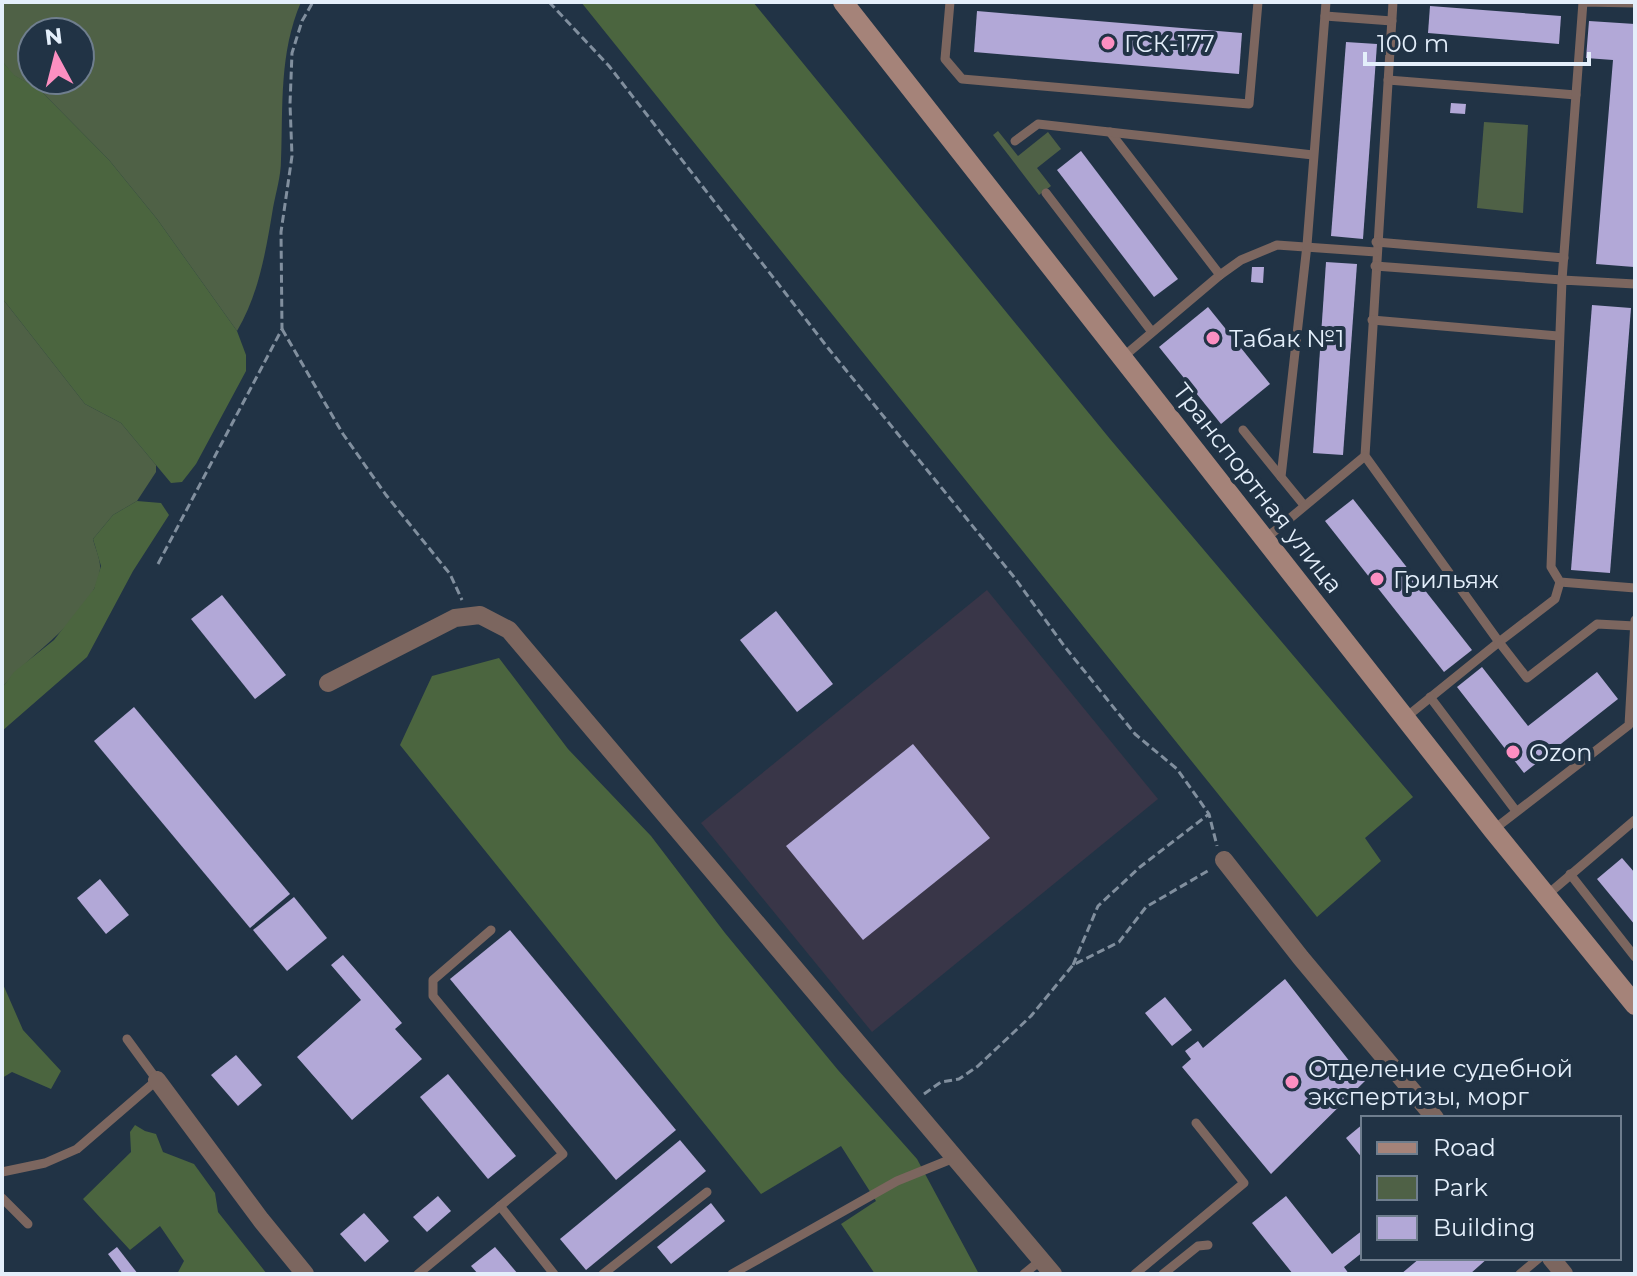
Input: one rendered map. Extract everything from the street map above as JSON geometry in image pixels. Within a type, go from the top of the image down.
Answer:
[{"type":"street","name":"Транспортная улица","points":[[843,2],[1493,830],[1635,1005]]},
{"type":"street","points":[[328,683],[455,618],[480,615],[509,630],[1047,1267]]},
{"type":"street","points":[[1224,860],[1301,958],[1433,1116]]},
{"type":"street","points":[[157,1080],[305,1274]]},
{"type":"lane","points":[[950,2],[945,59],[962,79],[1249,104],[1258,2]]},
{"type":"lane","points":[[1281,477],[1307,245],[1326,2]]},
{"type":"lane","points":[[1393,2],[1365,456],[1527,678],[1597,624],[1635,623],[1629,725],[1493,830]]},
{"type":"lane","points":[[1405,718],[1555,599],[1560,582],[1551,567],[1558,336],[1581,2],[1635,3]]},
{"type":"lane","points":[[1325,16],[1392,21]]},
{"type":"lane","points":[[1388,80],[1576,95]]},
{"type":"lane","points":[[1015,141],[1038,124],[1313,155]]},
{"type":"lane","points":[[1110,132],[1220,275]]},
{"type":"lane","points":[[1046,193],[1152,332]]},
{"type":"lane","points":[[1123,357],[1220,275],[1241,260],[1277,245],[1376,247],[1564,258]]},
{"type":"lane","points":[[1375,266],[1635,284]]},
{"type":"lane","points":[[1372,320],[1558,336]]},
{"type":"lane","points":[[1243,430],[1303,504]]},
{"type":"lane","points":[[1265,539],[1303,504],[1365,456]]},
{"type":"lane","points":[[1560,582],[1635,588]]},
{"type":"lane","points":[[1430,697],[1516,811]]},
{"type":"lane","points":[[1547,895],[1631,823],[1635,836]]},
{"type":"lane","points":[[1570,874],[1635,957]]},
{"type":"lane","points":[[418,1274],[563,1154],[433,996],[433,980],[491,930]]},
{"type":"lane","points":[[2,1172],[22,1170],[77,1149],[157,1080],[127,1039]]},
{"type":"lane","points":[[1135,1274],[1244,1183],[1196,1123]]},
{"type":"lane","points":[[732,1274],[897,1181],[954,1158]]},
{"type":"lane","points":[[603,1274],[707,1192]]},
{"type":"lane","points":[[2,1198],[28,1224]]},
{"type":"lane","points":[[500,1206],[554,1274]]},
{"type":"lane","points":[[1163,1274],[1198,1246],[1208,1245]]},
{"type":"lane","points":[[1520,1274],[1537,1260]]},
{"type":"lane","points":[[1024,1274],[1047,1267]]},
{"type":"path","points":[[158,564],[282,329],[281,232],[292,156],[292,53],[302,21],[313,2]]},
{"type":"path","points":[[549,2],[609,66],[1135,734],[1177,769],[1209,814],[1213,840],[1224,860],[1146,907],[1119,942],[1073,965]]},
{"type":"path","points":[[282,329],[343,434],[386,495],[450,574],[468,615]]},
{"type":"path","points":[[915,1111],[922,1094],[941,1082],[959,1079],[978,1066],[1031,1016],[1073,965],[1098,906],[1140,867],[1209,814]]},
{"type":"shaded area","points":[[987,590],[1158,799],[872,1032],[701,823]]},
{"type":"green space","points":[[2,2],[301,2],[286,60],[281,166],[268,240],[256,287],[237,331],[157,219],[109,160],[46,96],[96,96],[96,16],[16,16],[16,77],[2,61]]},
{"type":"green space","points":[[581,2],[753,2],[1110,439],[1413,797],[1365,838],[1381,861],[1317,917]]},
{"type":"green space","points":[[2,61],[16,76],[16,96],[46,96],[109,160],[157,219],[237,331],[246,355],[246,371],[196,464],[182,482],[171,483],[121,423],[85,404],[2,298]]},
{"type":"green space","points":[[1484,122],[1528,125],[1523,213],[1477,208]]},
{"type":"green space","points":[[998,131],[1018,156],[1048,132],[1061,149],[1037,168],[1051,186],[1039,195],[993,135]]},
{"type":"green space","points":[[2,298],[85,404],[121,423],[156,465],[156,472],[137,501],[113,515],[93,539],[100,569],[86,603],[2,688]]},
{"type":"green space","points":[[137,501],[161,503],[169,515],[133,571],[87,657],[2,731],[2,688],[14,672],[54,640],[94,589],[101,566],[93,539],[113,515]]},
{"type":"green space","points":[[499,658],[568,749],[651,836],[725,933],[838,1070],[917,1159],[979,1274],[875,1274],[841,1224],[876,1201],[841,1146],[761,1194],[400,745],[432,676]]},
{"type":"green space","points":[[2,982],[23,1030],[61,1071],[51,1089],[12,1072],[2,1078]]},
{"type":"green space","points":[[135,1125],[156,1134],[163,1152],[194,1164],[215,1193],[218,1212],[267,1274],[177,1274],[184,1261],[160,1226],[130,1250],[83,1199],[131,1152],[130,1132]]},
{"type":"building","points":[[1430,6],[1561,16],[1559,44],[1428,33]]},
{"type":"building","name":"ГСК-177","points":[[977,11],[1242,33],[1239,74],[974,52]]},
{"type":"building","points":[[1589,21],[1635,24],[1634,267],[1596,264],[1613,60],[1586,58]]},
{"type":"building","points":[[1346,42],[1377,44],[1363,239],[1331,236]]},
{"type":"building","points":[[1451,103],[1466,104],[1465,114],[1450,113]]},
{"type":"building","points":[[1081,151],[1178,279],[1154,297],[1057,170]]},
{"type":"building","points":[[1326,262],[1357,264],[1343,455],[1313,453]]},
{"type":"building","points":[[1252,267],[1264,267],[1263,283],[1251,282]]},
{"type":"building","points":[[1592,305],[1631,308],[1610,573],[1571,570]]},
{"type":"building","points":[[1208,307],[1270,384],[1221,424],[1159,347]]},
{"type":"building","points":[[1353,499],[1472,650],[1444,672],[1325,521]]},
{"type":"building","points":[[222,595],[286,675],[255,699],[191,619]]},
{"type":"building","points":[[776,611],[833,684],[797,712],[740,640]]},
{"type":"building","points":[[1482,667],[1528,726],[1597,672],[1618,699],[1524,773],[1457,687]]},
{"type":"building","points":[[134,707],[290,894],[250,928],[94,741]]},
{"type":"building","points":[[913,744],[990,838],[863,940],[786,846]]},
{"type":"building","points":[[1622,858],[1635,873],[1635,925],[1597,879]]},
{"type":"building","points":[[100,879],[129,915],[106,934],[77,898]]},
{"type":"building","points":[[294,897],[327,938],[287,971],[253,930]]},
{"type":"building","points":[[510,930],[676,1130],[616,1180],[450,979]]},
{"type":"building","points":[[343,955],[402,1023],[395,1029],[422,1059],[352,1120],[297,1057],[361,1000],[331,965]]},
{"type":"building","points":[[1285,979],[1365,1081],[1271,1174],[1182,1067],[1191,1059],[1185,1051],[1198,1041],[1203,1048]]},
{"type":"building","points":[[1165,997],[1192,1030],[1172,1046],[1145,1013]]},
{"type":"building","points":[[236,1055],[262,1085],[238,1106],[211,1075]]},
{"type":"building","points":[[448,1074],[516,1156],[488,1179],[420,1097]]},
{"type":"building","points":[[1361,1126],[1361,1157],[1346,1138]]},
{"type":"building","points":[[680,1140],[706,1171],[586,1270],[560,1239]]},
{"type":"building","points":[[438,1196],[451,1211],[427,1232],[413,1217]]},
{"type":"building","points":[[1286,1196],[1332,1254],[1361,1232],[1361,1254],[1344,1267],[1349,1274],[1293,1274],[1252,1223]]},
{"type":"building","points":[[711,1203],[725,1221],[671,1264],[657,1247]]},
{"type":"building","points":[[364,1213],[389,1241],[365,1262],[340,1234]]},
{"type":"building","points":[[117,1247],[138,1274],[123,1274],[108,1254]]},
{"type":"building","points":[[495,1247],[518,1274],[478,1274],[471,1266]]},
{"type":"building","points":[[1418,1260],[1486,1260],[1470,1274],[1401,1274]]},
{"type":"place","name":"ГСК-177","points":[[1108,43]]},
{"type":"place","name":"Табак №1","points":[[1213,338]]},
{"type":"place","name":"Грильяж","points":[[1377,579]]},
{"type":"place","name":"Ozon","points":[[1513,752]]},
{"type":"place","name":"Отделение судебной экспертизы, морг","points":[[1292,1082]]}]
